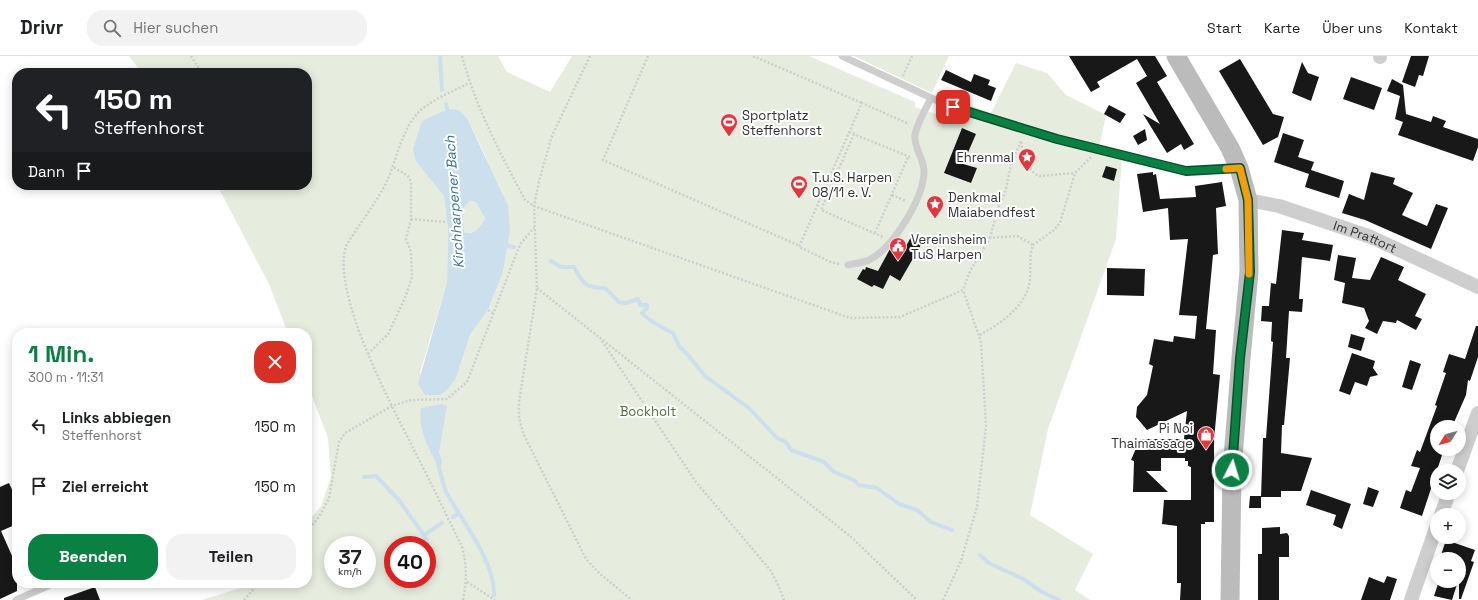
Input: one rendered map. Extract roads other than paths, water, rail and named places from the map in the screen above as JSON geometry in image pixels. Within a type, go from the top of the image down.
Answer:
[{"type":"street","points":[[1176,56],[1240,168],[1248,200],[1250,272],[1240,358],[1232,470],[1230,600]]},
{"type":"street","name":"Im Prattort","points":[[1248,200],[1279,206],[1371,237],[1478,287]]},
{"type":"street","points":[[1460,464],[1478,414]]},
{"type":"street","points":[[1411,600],[1431,544]]},
{"type":"lane","points":[[842,56],[931,98],[992,120],[1057,139],[1186,171],[1240,168]]},
{"type":"lane","points":[[848,265],[869,260],[884,249],[900,231],[913,205],[923,181],[924,169],[915,136],[931,98]]},
{"type":"lane","points":[[16,600],[43,588]]},
{"type":"water","points":[[448,109],[459,110],[467,118],[508,206],[510,232],[503,272],[488,310],[470,335],[456,378],[446,391],[440,395],[425,395],[418,384],[447,282],[448,231],[444,196],[416,161],[413,149],[422,121]],"holes":[[[470,201],[476,202],[485,219],[479,228],[474,232],[464,232],[463,209]]]},
{"type":"water","points":[[441,404],[447,406],[439,452],[442,462],[440,470],[425,440],[420,416],[421,408]]},
{"type":"waterway","name":"Kirchharpener Bach","points":[[440,56],[442,90]]},
{"type":"waterway","name":"Kirchharpener Bach","points":[[446,104],[448,113]]},
{"type":"waterway","points":[[506,241],[508,246],[514,247]]},
{"type":"waterway","points":[[551,261],[561,267],[574,267],[586,284],[593,287],[605,288],[619,302],[626,303],[638,299],[640,305],[647,305],[647,308],[642,313],[656,324],[673,333],[679,346],[705,376],[749,408],[777,438],[786,442],[791,450],[824,462],[834,472],[854,480],[859,485],[877,488],[899,504],[917,510],[931,522],[952,530]]},
{"type":"waterway","name":"Kirchharpener Bach","points":[[438,464],[447,494],[484,556],[493,582],[494,595]]},
{"type":"waterway","points":[[364,477],[376,476],[398,499],[424,535],[442,523]]},
{"type":"waterway","name":"Kirchharpener Bach","points":[[453,517],[459,513]]},
{"type":"waterway","points":[[980,555],[989,563],[1023,579],[1042,592],[1059,600]]},
{"type":"place","name":"Sportplatz Steffenhorst","points":[[729,137]]},
{"type":"place","name":"Ehrenmal","points":[[1027,172]]},
{"type":"place","name":"T.u.S. Harpen 08/11 e. V.","points":[[799,199]]},
{"type":"place","name":"Denkmal Maiabendfest","points":[[935,219]]},
{"type":"place","name":"Vereinsheim TuS Harpen","points":[[898,261]]},
{"type":"place","name":"Pi Noi Thaimassage","points":[[1206,450]]},
{"type":"park label","name":"Bockholt","points":[[648,411]]}]
